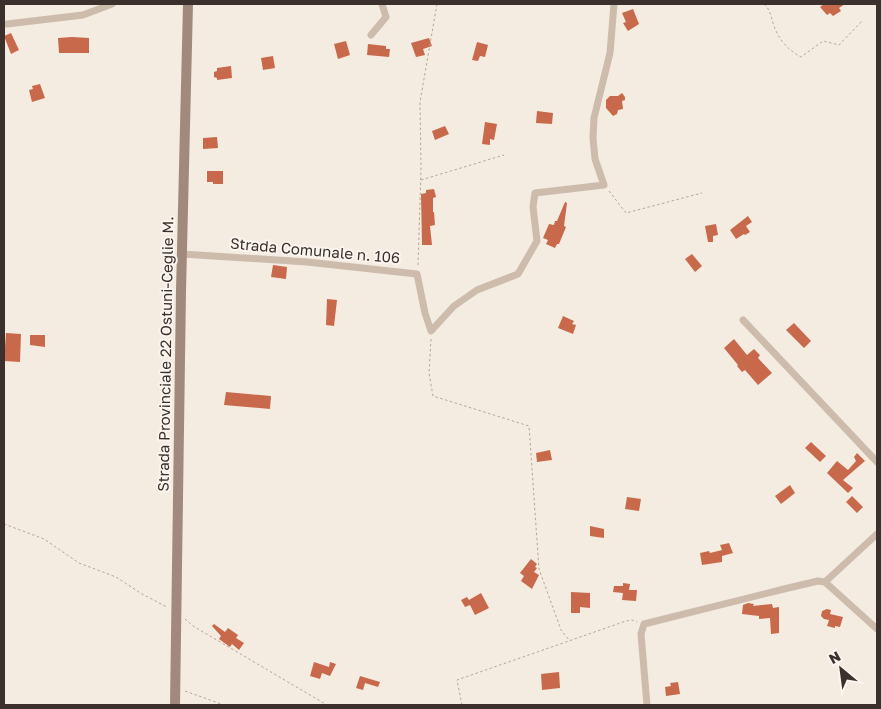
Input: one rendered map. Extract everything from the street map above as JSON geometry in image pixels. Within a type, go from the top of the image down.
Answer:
[{"type":"main road","name":"Strada Provinciale 22 Ostuni-Ceglie M.","points":[[175,705],[188,4]]},
{"type":"street","points":[[7,24],[83,15],[112,4]]},
{"type":"street","points":[[371,35],[386,17],[382,4]]},
{"type":"street","points":[[432,331],[454,306],[477,290],[518,274],[537,241],[533,207],[535,193],[604,185],[595,159],[594,118],[610,53],[614,4]]},
{"type":"street","name":"Strada Comunale n. 106","points":[[182,254],[307,262],[417,274],[425,313],[432,331]]},
{"type":"street","points":[[743,320],[877,462]]},
{"type":"street","points":[[825,582],[877,534]]},
{"type":"street","points":[[647,705],[641,634],[644,624],[818,581],[825,582],[877,629]]},
{"type":"path","points":[[417,274],[421,180],[420,102],[437,4]]},
{"type":"path","points":[[764,4],[769,8],[775,28],[788,50],[801,57],[823,41],[839,45],[862,20]]},
{"type":"path","points":[[421,180],[504,155]]},
{"type":"path","points":[[604,185],[626,213],[702,194]]},
{"type":"path","points":[[432,331],[429,374],[433,396],[530,426],[539,569],[561,630],[569,640]]},
{"type":"path","points":[[4,524],[44,539],[79,563],[116,577],[142,594],[176,612],[193,626],[327,705]]},
{"type":"path","points":[[462,705],[457,680],[626,621],[632,620],[644,624]]},
{"type":"path","points":[[175,687],[224,705]]},
{"type":"building","points":[[824,4],[845,4],[839,8],[841,11],[833,16],[830,13],[827,15],[820,7]]},
{"type":"building","points":[[633,9],[639,24],[628,31],[623,23],[626,22],[622,13]]},
{"type":"building","points":[[11,33],[19,50],[11,54],[4,36]]},
{"type":"building","points":[[58,38],[89,38],[89,53],[59,53]]},
{"type":"building","points":[[429,38],[432,46],[423,49],[425,55],[416,57],[411,43]]},
{"type":"building","points":[[346,41],[350,55],[338,59],[334,44]]},
{"type":"building","points":[[477,42],[488,45],[485,57],[480,56],[478,61],[472,60]]},
{"type":"building","points":[[368,44],[386,46],[386,49],[390,49],[389,57],[367,55]]},
{"type":"building","points":[[273,56],[275,68],[263,70],[261,58]]},
{"type":"building","points":[[231,66],[232,78],[217,80],[214,77],[214,72],[217,71],[217,68]]},
{"type":"building","points":[[40,84],[45,98],[32,102],[29,90],[33,89],[32,86]]},
{"type":"building","points":[[622,93],[625,97],[625,100],[622,101],[623,109],[618,110],[617,114],[613,116],[606,108],[606,100],[610,96],[618,96]]},
{"type":"building","points":[[537,111],[553,113],[552,124],[536,123]]},
{"type":"building","points":[[485,122],[497,124],[494,140],[490,139],[490,145],[482,144]]},
{"type":"building","points":[[445,126],[449,134],[435,140],[432,131]]},
{"type":"building","points":[[217,137],[218,148],[203,149],[203,138]]},
{"type":"building","points":[[207,171],[223,171],[223,184],[207,182]]},
{"type":"building","points":[[434,189],[436,197],[433,198],[435,225],[430,226],[432,245],[422,245],[421,194],[426,193],[426,190]]},
{"type":"building","points":[[565,202],[567,203],[564,226],[566,227],[559,244],[555,248],[546,244],[548,240],[543,238],[549,224],[554,225],[555,221],[557,221]]},
{"type":"building","points":[[748,216],[752,222],[746,226],[750,232],[736,239],[730,230]]},
{"type":"building","points":[[716,224],[718,235],[713,236],[713,242],[708,242],[705,226]]},
{"type":"building","points":[[692,254],[702,266],[695,272],[685,259]]},
{"type":"building","points":[[273,265],[287,267],[286,279],[271,277]]},
{"type":"building","points":[[327,299],[337,300],[334,326],[326,325]]},
{"type":"building","points":[[563,316],[574,321],[572,324],[576,325],[573,334],[558,328]]},
{"type":"building","points":[[794,323],[811,341],[804,348],[786,330]]},
{"type":"building","points":[[6,333],[21,334],[20,362],[4,361]]},
{"type":"building","points":[[30,335],[45,335],[45,347],[30,345]]},
{"type":"building","points":[[734,339],[747,355],[754,349],[760,355],[758,358],[772,373],[758,385],[745,370],[742,372],[724,348]]},
{"type":"building","points":[[226,392],[271,396],[270,409],[224,405]]},
{"type":"building","points":[[811,442],[826,456],[820,462],[805,448]]},
{"type":"building","points":[[550,450],[552,460],[537,462],[536,453]]},
{"type":"building","points":[[857,453],[865,461],[843,480],[853,488],[848,493],[827,473],[837,461],[848,470],[856,461],[854,457]]},
{"type":"building","points":[[790,485],[795,493],[781,504],[775,496]]},
{"type":"building","points":[[852,496],[863,507],[857,513],[846,502]]},
{"type":"building","points":[[627,497],[641,499],[639,511],[625,509]]},
{"type":"building","points":[[590,526],[604,529],[604,538],[590,536]]},
{"type":"building","points":[[729,543],[733,553],[722,556],[722,562],[702,565],[700,553],[722,550],[720,545]]},
{"type":"building","points":[[531,559],[537,564],[534,572],[539,575],[532,589],[521,581],[524,576],[520,573]]},
{"type":"building","points":[[623,583],[630,584],[629,590],[637,590],[636,601],[622,600],[623,593],[613,592],[614,586],[623,586]]},
{"type":"building","points":[[571,592],[590,593],[590,608],[580,607],[580,613],[571,613]]},
{"type":"building","points":[[481,593],[489,608],[475,615],[470,605],[465,607],[461,600],[467,597],[469,600]]},
{"type":"building","points":[[748,603],[754,604],[753,606],[772,604],[773,608],[779,607],[779,633],[771,634],[770,618],[759,619],[759,616],[742,614],[743,605]]},
{"type":"building","points":[[831,610],[830,614],[843,617],[840,627],[827,626],[829,620],[821,616],[822,611]]},
{"type":"building","points":[[214,624],[225,632],[228,628],[238,635],[236,638],[244,643],[239,650],[232,644],[230,647],[219,639],[221,636],[212,626]]},
{"type":"building","points":[[314,662],[329,667],[330,662],[336,664],[330,676],[322,673],[320,679],[310,676]]},
{"type":"building","points":[[559,672],[560,688],[542,690],[541,674]]},
{"type":"building","points":[[360,676],[380,682],[378,687],[365,683],[363,690],[356,688]]},
{"type":"building","points":[[678,682],[680,694],[666,696],[665,687],[671,686],[670,683]]}]
